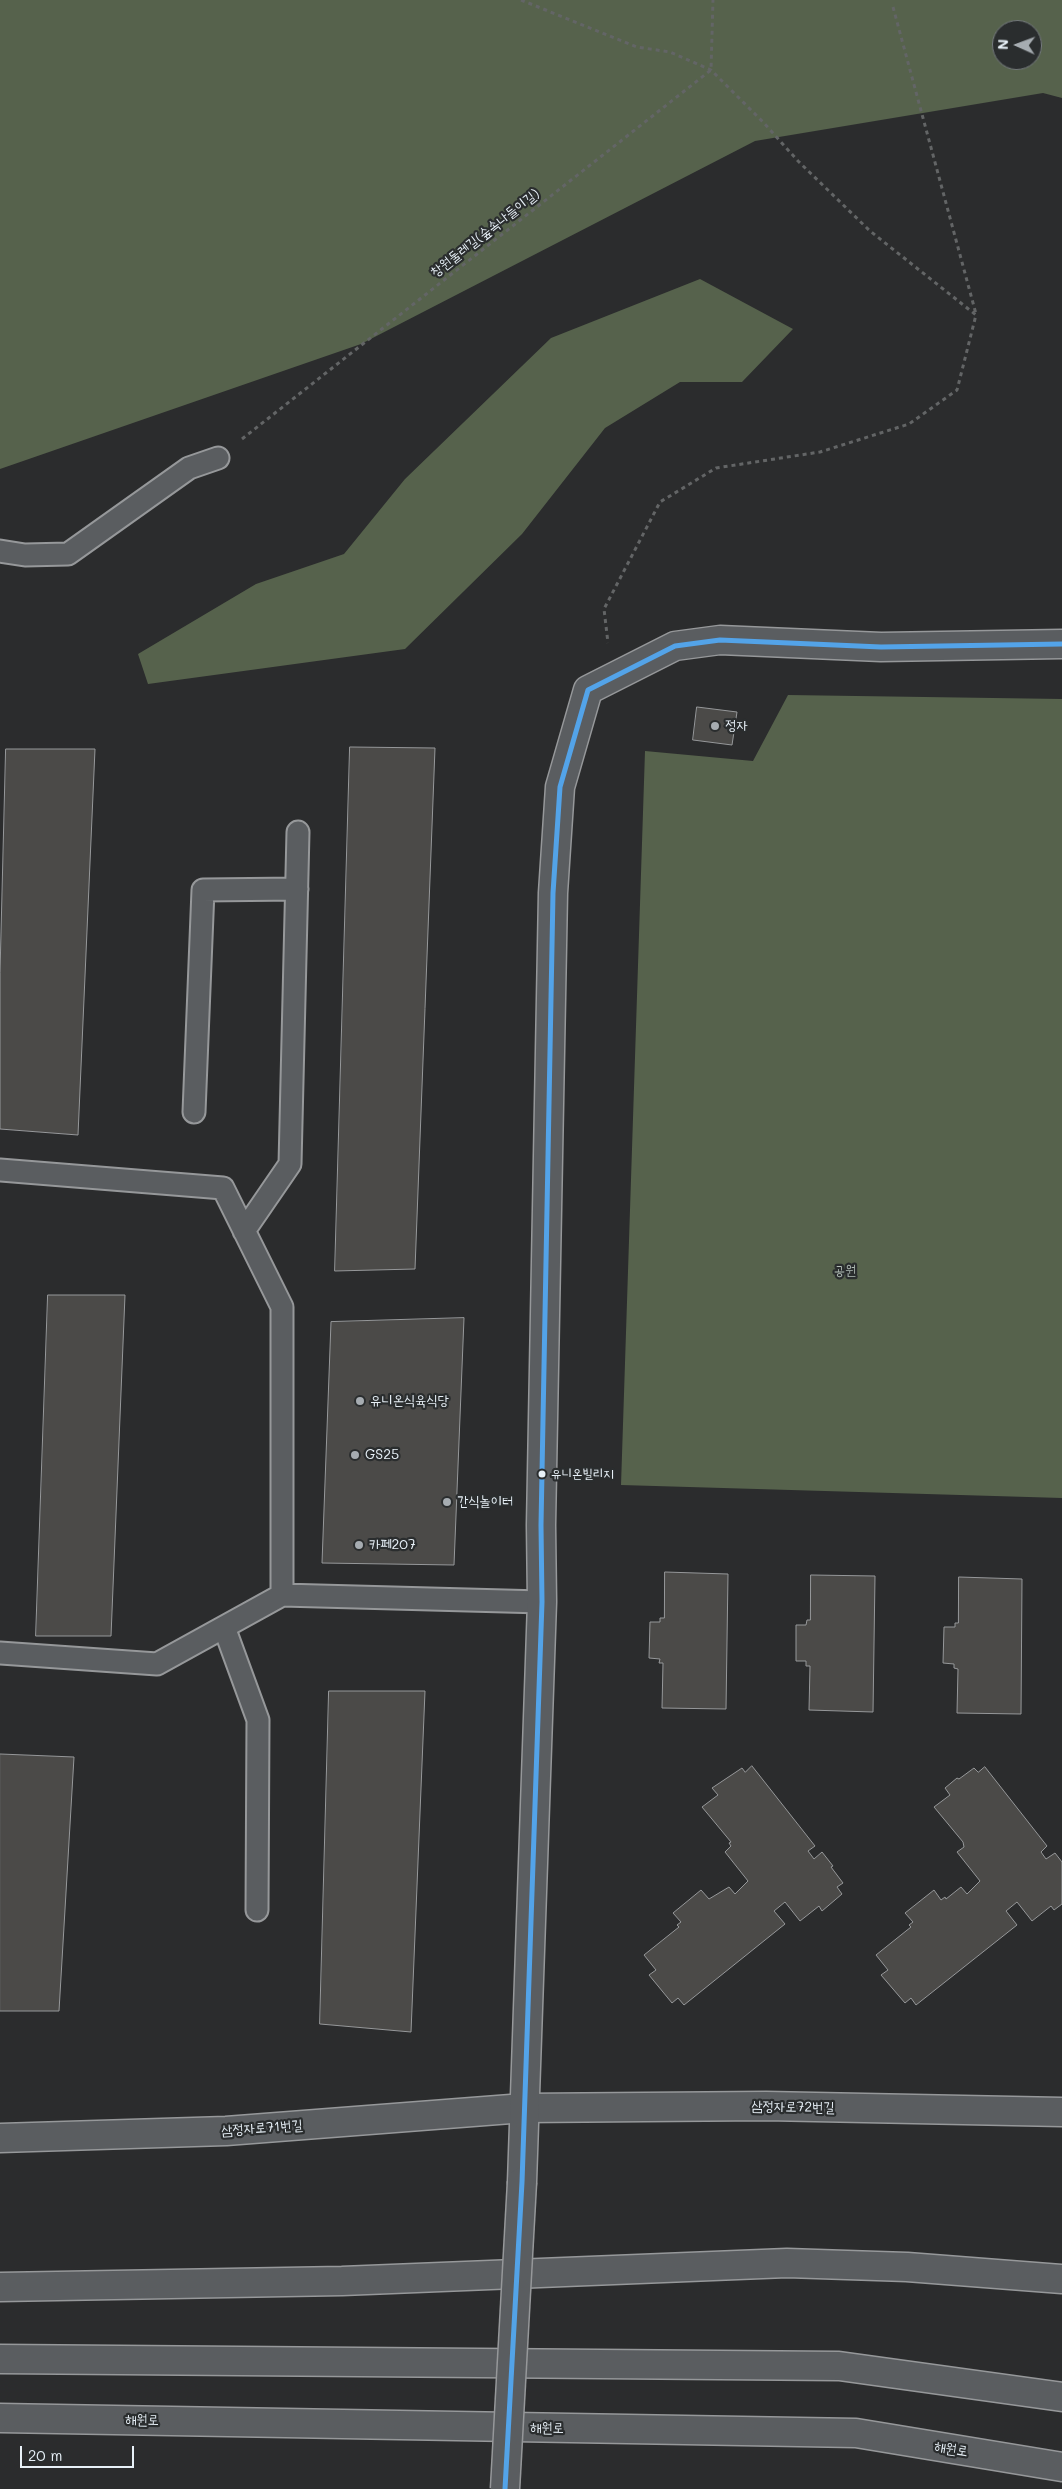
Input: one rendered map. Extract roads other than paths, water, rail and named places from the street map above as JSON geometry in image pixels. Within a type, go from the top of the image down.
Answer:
[{"type":"main road","points":[[505,2489],[522,2182],[542,1602],[541,1515],[553,893],[560,787],[588,690],[675,646],[720,640],[881,647],[1062,644]]},
{"type":"main road","name":"삼정자로72번길","points":[[524,2108],[766,2106],[1062,2112]]},
{"type":"main road","name":"삼정자로71번길","points":[[0,2138],[226,2130],[524,2108]]},
{"type":"main road","points":[[0,2287],[342,2280],[787,2263],[907,2267],[1062,2279]]},
{"type":"main road","points":[[0,2359],[839,2366],[1062,2397]]},
{"type":"main road","name":"해원로","points":[[0,2418],[856,2433],[1062,2467]]},
{"type":"lane","points":[[0,551],[25,555],[68,554],[188,468],[218,458]]},
{"type":"lane","points":[[244,1230],[290,1164],[298,832]]},
{"type":"lane","points":[[194,1112],[203,890],[297,889]]},
{"type":"lane","points":[[0,1170],[223,1188],[282,1307],[282,1595]]},
{"type":"lane","points":[[0,1653],[157,1664],[282,1595],[542,1602]]},
{"type":"lane","points":[[224,1627],[258,1720],[257,1910]]},
{"type":"place","name":"정자","points":[[715,726]]},
{"type":"place","name":"유니온식육식당","points":[[360,1401]]},
{"type":"place","name":"GS25","points":[[355,1455]]},
{"type":"place","name":"유니온빌리지","points":[[542,1474]]},
{"type":"place","name":"간식놀이터","points":[[447,1502]]},
{"type":"place","name":"카페207","points":[[359,1545]]},
{"type":"park label","name":"공원","points":[[845,1271]]}]
